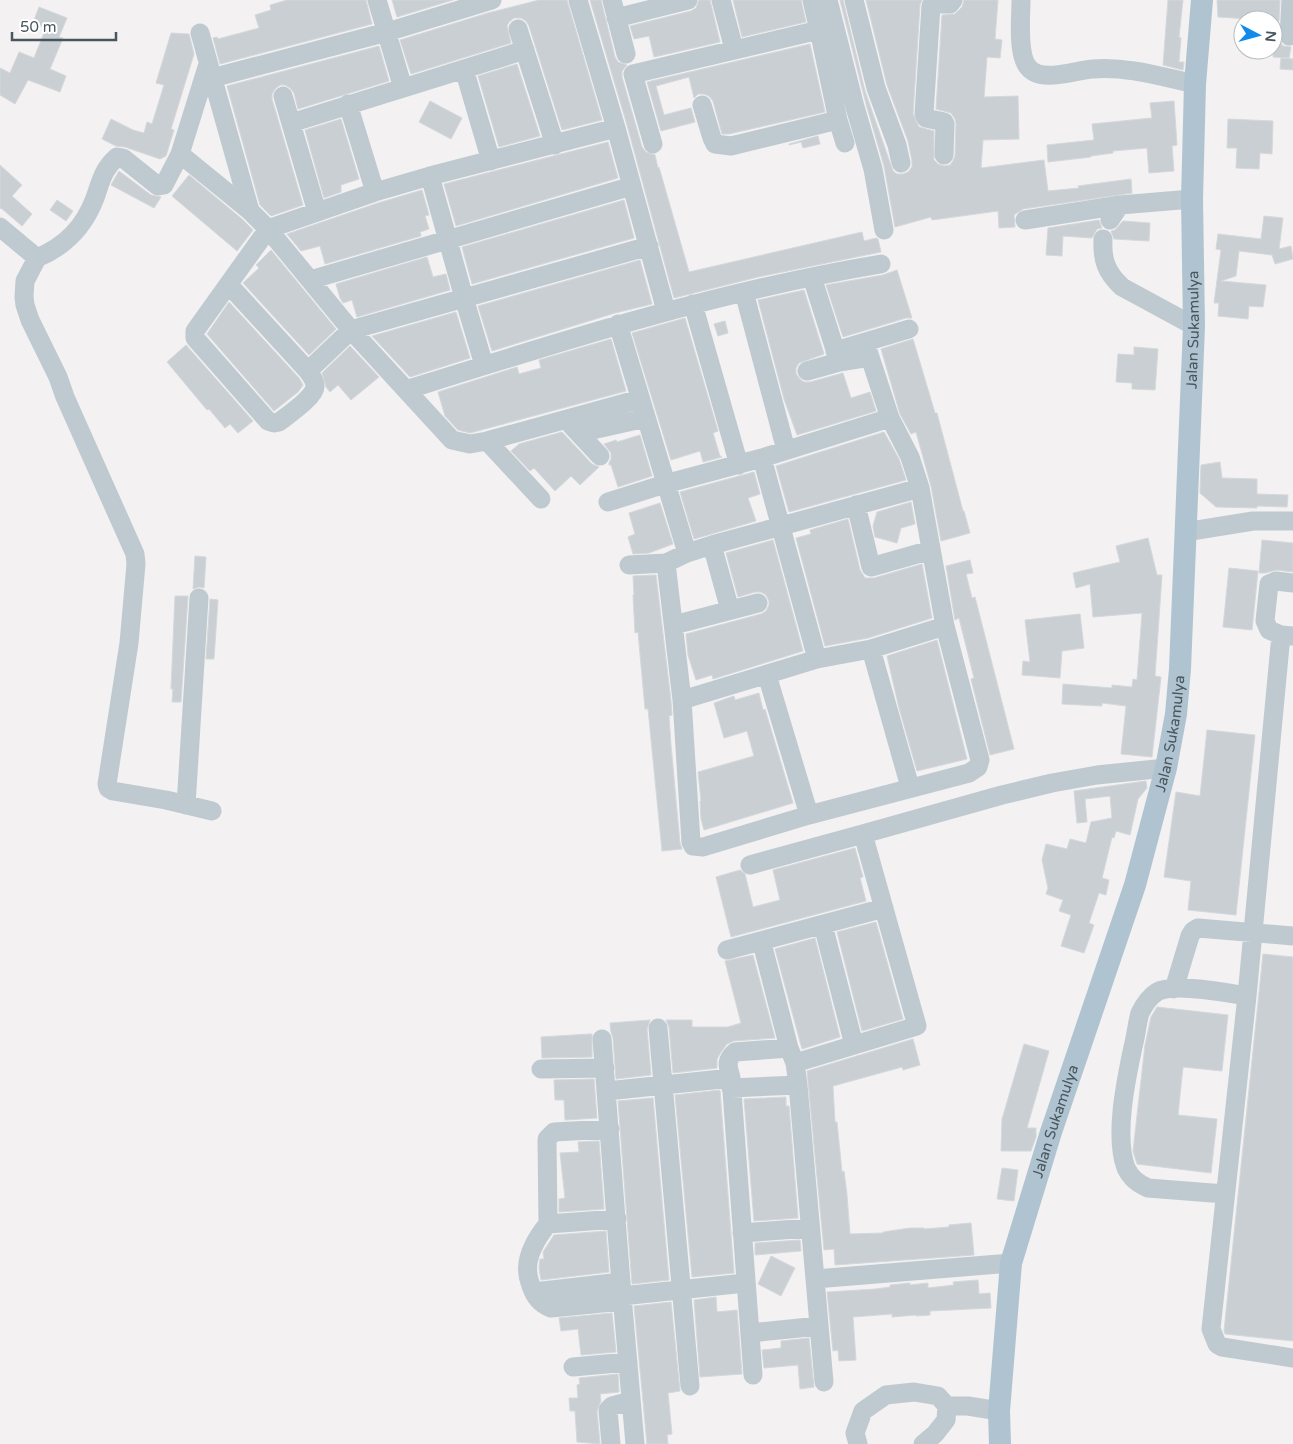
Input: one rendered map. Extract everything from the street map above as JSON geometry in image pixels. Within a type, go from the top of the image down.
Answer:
[{"type":"main road","name":"Jalan Sukamulya","points":[[1000,1444],[999,1411],[1011,1263],[1051,1132],[1135,885],[1166,768],[1176,714],[1180,669],[1194,326],[1192,198],[1195,84],[1200,1]]},
{"type":"street","points":[[377,0],[403,88]]},
{"type":"street","points":[[210,71],[387,32],[492,0]]},
{"type":"street","points":[[578,0],[616,128],[666,311]]},
{"type":"street","points":[[626,54],[614,9],[688,0]]},
{"type":"street","points":[[721,0],[734,49]]},
{"type":"street","points":[[812,0],[844,142]]},
{"type":"street","points":[[828,0],[854,107],[874,169],[884,230]]},
{"type":"street","points":[[854,0],[876,88],[897,144],[901,163]]},
{"type":"street","points":[[944,155],[946,124],[926,118],[924,114],[932,6],[934,4],[950,4],[953,0]]},
{"type":"street","points":[[1021,0],[1021,50],[1023,60],[1033,72],[1048,76],[1107,68],[1195,84]]},
{"type":"street","points":[[1289,36],[1291,0]]},
{"type":"street","points":[[518,29],[555,145]]},
{"type":"street","points":[[654,144],[633,74],[819,30]]},
{"type":"street","points":[[200,34],[250,211]]},
{"type":"street","points":[[291,123],[525,50]]},
{"type":"street","points":[[464,69],[491,161]]},
{"type":"street","points":[[210,71],[180,154],[164,185],[160,186],[123,158],[117,156],[104,171],[85,221],[74,235],[53,252],[37,258],[25,281],[24,297],[27,313],[58,377],[136,559],[129,643],[107,784],[108,788],[113,791],[212,811]]},
{"type":"street","points":[[283,96],[317,212]]},
{"type":"street","points":[[348,104],[375,192]]},
{"type":"street","points":[[702,105],[715,144],[723,146],[731,146],[838,120]]},
{"type":"street","points":[[229,286],[308,371],[315,384],[312,395],[280,422],[268,422],[194,335],[268,230],[375,192],[616,128]]},
{"type":"street","points":[[180,154],[250,211],[351,330],[452,440],[462,444],[488,441],[640,399]]},
{"type":"street","points":[[430,176],[484,365]]},
{"type":"street","points":[[310,280],[632,186]]},
{"type":"street","points":[[1025,220],[1115,213],[1192,198]]},
{"type":"street","points":[[0,226],[37,258]]},
{"type":"street","points":[[1103,239],[1102,254],[1106,268],[1122,287],[1194,326]]},
{"type":"street","points":[[308,371],[351,330],[649,246]]},
{"type":"street","points":[[406,390],[618,324],[666,311],[812,277],[880,264]]},
{"type":"street","points":[[812,277],[837,357]]},
{"type":"street","points":[[744,292],[786,450]]},
{"type":"street","points":[[693,304],[738,465]]},
{"type":"street","points":[[618,324],[686,553]]},
{"type":"street","points":[[808,371],[837,357],[867,350],[909,329]]},
{"type":"street","points":[[666,563],[682,700],[691,842],[693,846],[703,847],[862,800],[969,773],[978,767],[980,760],[945,626],[920,488],[910,458],[890,418],[867,350]]},
{"type":"street","points":[[579,432],[646,418]]},
{"type":"street","points":[[608,502],[665,484],[762,458],[890,418]]},
{"type":"street","points":[[565,419],[600,456]]},
{"type":"street","points":[[488,441],[541,499]]},
{"type":"street","points":[[762,458],[817,659]]},
{"type":"street","points":[[628,565],[666,563],[686,553],[712,545],[920,488]]},
{"type":"street","points":[[856,505],[871,567],[931,550]]},
{"type":"street","points":[[1185,532],[1253,521],[1293,521]]},
{"type":"street","points":[[712,545],[730,610]]},
{"type":"street","points":[[1293,583],[1276,581],[1269,584],[1265,621],[1269,630],[1287,636],[1252,932],[1247,996],[1211,1319],[1214,1339],[1222,1347],[1293,1358]]},
{"type":"street","points":[[186,805],[199,598]]},
{"type":"street","points":[[674,625],[758,603]]},
{"type":"street","points":[[682,700],[817,659],[872,649],[945,626]]},
{"type":"street","points":[[872,649],[910,787]]},
{"type":"street","points":[[767,675],[809,815]]},
{"type":"street","points":[[750,865],[1002,795],[1052,783],[1097,775],[1166,768]]},
{"type":"street","points":[[753,1375],[729,1058],[735,1052],[792,1055],[854,1045],[917,1026],[884,908],[866,832],[862,800]]},
{"type":"street","points":[[727,950],[884,908]]},
{"type":"street","points":[[823,925],[854,1045]]},
{"type":"street","points":[[1174,989],[1190,936],[1198,928],[1293,936]]},
{"type":"street","points":[[763,948],[792,1055],[798,1085],[824,1382]]},
{"type":"street","points":[[1225,1194],[1148,1188],[1132,1178],[1123,1156],[1121,1122],[1124,1089],[1140,1014],[1148,1000],[1158,991],[1181,988],[1247,996]]},
{"type":"street","points":[[658,1028],[680,1291],[690,1386]]},
{"type":"street","points":[[602,1039],[635,1444]]},
{"type":"street","points":[[541,1070],[605,1068]]},
{"type":"street","points":[[607,1091],[664,1085],[731,1083],[798,1085]]},
{"type":"street","points":[[610,1129],[554,1132],[547,1139],[548,1224],[539,1234],[529,1263],[528,1274],[534,1292],[622,1293],[680,1291],[745,1283]]},
{"type":"street","points":[[548,1224],[617,1220]]},
{"type":"street","points":[[742,1233],[810,1228]]},
{"type":"street","points":[[815,1279],[1011,1263]]},
{"type":"street","points":[[750,1333],[819,1326]]},
{"type":"street","points":[[573,1367],[628,1362]]},
{"type":"street","points":[[858,1444],[855,1433],[863,1410],[886,1395],[914,1392],[938,1396],[946,1406],[946,1420],[935,1434],[923,1444]]},
{"type":"street","points":[[611,1444],[609,1407],[631,1401]]},
{"type":"street","points":[[946,1406],[982,1407],[999,1411]]},
{"type":"building","points":[[287,0],[366,0],[372,24],[220,64],[213,38],[217,37],[218,39],[259,28],[255,15],[271,10],[270,5]]},
{"type":"building","points":[[392,0],[453,0],[397,17]]},
{"type":"building","points":[[539,0],[567,0],[602,120],[562,130],[529,26],[521,18],[514,18],[507,26],[511,43],[411,74],[400,40],[488,13]]},
{"type":"building","points":[[590,0],[601,0],[615,57],[618,62],[627,65],[622,71],[622,77],[642,147],[646,152],[655,155],[689,272],[862,232],[864,241],[878,239],[881,252],[758,277],[674,298],[627,125]]},
{"type":"building","points":[[699,0],[710,0],[720,42],[654,57],[649,36],[634,39],[630,26],[691,11],[696,8]]},
{"type":"building","points":[[733,0],[801,0],[806,22],[742,37]]},
{"type":"building","points":[[840,0],[843,0],[865,91],[893,171],[897,174],[908,172],[912,167],[912,161],[908,141],[887,85],[866,0],[922,0],[920,5],[913,114],[919,127],[934,131],[934,160],[944,166],[950,165],[955,156],[956,124],[951,113],[936,109],[942,15],[955,14],[962,7],[964,0],[998,0],[995,39],[1002,40],[1000,58],[987,57],[984,97],[1018,96],[1019,139],[983,140],[981,168],[1044,160],[1048,191],[1131,179],[1132,193],[1023,209],[1014,215],[1015,227],[999,228],[998,211],[932,220],[931,217],[895,227],[884,166],[866,104]]},
{"type":"building","points":[[1168,0],[1183,0],[1179,37],[1181,38],[1179,62],[1184,62],[1183,70],[1163,65]]},
{"type":"building","points":[[1217,0],[1280,0],[1280,10],[1233,10],[1233,18],[1218,17]]},
{"type":"building","points":[[39,7],[67,18],[59,37],[63,38],[50,69],[66,76],[60,92],[28,80],[15,104],[0,95],[0,68],[10,73],[19,52],[34,58],[46,28],[33,23]]},
{"type":"building","points":[[171,33],[189,34],[194,54],[171,129],[174,130],[166,156],[160,159],[125,147],[116,146],[102,139],[111,119],[133,130],[144,133],[147,122],[152,124],[164,85],[156,83]]},
{"type":"building","points":[[810,44],[825,112],[722,134],[713,101],[704,94],[698,94],[694,98],[689,77],[656,86],[664,115],[691,108],[695,122],[661,131],[647,82]]},
{"type":"building","points":[[379,46],[389,81],[298,109],[294,93],[290,88],[280,85],[275,89],[272,99],[303,205],[271,216],[260,205],[227,86]]},
{"type":"building","points":[[1283,46],[1291,47],[1289,58],[1283,58]]},
{"type":"building","points":[[1283,58],[1293,59],[1293,70],[1280,69],[1281,60]]},
{"type":"building","points":[[517,64],[540,136],[499,147],[478,76]]},
{"type":"building","points":[[430,101],[462,118],[451,139],[419,122]]},
{"type":"building","points":[[1174,101],[1177,145],[1172,146],[1174,171],[1149,173],[1147,148],[1113,151],[1113,153],[1091,157],[1048,162],[1047,145],[1094,140],[1092,124],[1152,118],[1150,103]]},
{"type":"building","points":[[341,119],[359,179],[341,185],[341,192],[324,198],[305,130]]},
{"type":"building","points":[[1228,119],[1273,121],[1272,154],[1260,153],[1259,169],[1236,168],[1237,148],[1227,148]]},
{"type":"building","points":[[818,136],[820,144],[803,148],[801,142],[789,145],[789,144]]},
{"type":"building","points":[[608,142],[618,178],[456,226],[444,184]]},
{"type":"building","points":[[0,165],[22,185],[12,196],[32,214],[22,226],[0,209]]},
{"type":"building","points":[[119,171],[151,195],[161,197],[154,208],[111,185]]},
{"type":"building","points":[[189,175],[253,230],[237,251],[172,196]]},
{"type":"building","points":[[422,190],[429,215],[425,216],[429,229],[420,232],[421,236],[325,264],[320,246],[301,251],[287,234],[378,203]]},
{"type":"building","points":[[57,200],[73,211],[66,221],[50,210]]},
{"type":"building","points":[[624,200],[634,238],[472,284],[462,247]]},
{"type":"building","points":[[1264,216],[1283,218],[1279,249],[1291,246],[1293,259],[1275,264],[1272,255],[1239,251],[1236,276],[1221,281],[1266,285],[1263,307],[1249,306],[1248,319],[1218,316],[1219,303],[1214,303],[1221,250],[1216,249],[1218,234],[1261,239]]},
{"type":"building","points":[[1099,220],[1102,228],[1097,229],[1092,238],[1063,236],[1062,256],[1046,255],[1048,228]]},
{"type":"building","points":[[1123,221],[1150,223],[1149,241],[1114,239],[1111,231],[1115,230]]},
{"type":"building","points":[[271,250],[336,329],[309,355],[243,283],[259,268],[256,265]]},
{"type":"building","points":[[427,257],[433,277],[446,274],[450,290],[357,317],[352,300],[343,303],[340,298],[336,284]]},
{"type":"building","points":[[640,260],[652,304],[615,313],[492,351],[478,306]]},
{"type":"building","points":[[897,270],[912,318],[906,318],[843,337],[826,285],[883,275]]},
{"type":"building","points":[[804,290],[824,354],[799,363],[796,368],[796,374],[804,382],[810,382],[843,373],[851,398],[870,392],[876,411],[797,435],[784,399],[758,300]]},
{"type":"building","points":[[229,302],[299,378],[303,385],[298,392],[274,411],[207,334]]},
{"type":"building","points":[[456,312],[470,358],[410,377],[372,336]]},
{"type":"building","points":[[685,318],[718,431],[713,433],[720,456],[722,457],[703,462],[700,451],[671,460],[632,333]]},
{"type":"building","points":[[725,321],[728,333],[718,336],[714,324]]},
{"type":"building","points":[[611,339],[626,391],[470,433],[458,430],[445,416],[438,392],[517,367],[519,374],[541,368],[539,360]]},
{"type":"building","points":[[913,339],[935,413],[937,413],[970,533],[941,541],[931,486],[916,432],[911,434],[900,414],[881,349]]},
{"type":"building","points":[[186,345],[253,421],[238,433],[230,424],[225,428],[209,409],[207,410],[167,362]]},
{"type":"building","points":[[350,346],[379,377],[351,400],[338,385],[330,392],[326,387],[322,373]]},
{"type":"building","points":[[1134,347],[1158,349],[1155,390],[1132,389],[1132,383],[1116,382],[1118,354],[1134,355]]},
{"type":"building","points":[[562,432],[592,464],[599,467],[580,485],[571,476],[555,491],[534,468],[530,471],[511,451],[519,444]]},
{"type":"building","points":[[884,432],[899,459],[906,480],[789,512],[776,466]]},
{"type":"building","points":[[640,435],[652,476],[618,487],[611,465],[609,465],[611,453],[604,444]]},
{"type":"building","points":[[1220,462],[1222,478],[1257,479],[1257,494],[1288,495],[1287,507],[1216,507],[1200,493],[1201,465]]},
{"type":"building","points":[[754,472],[760,494],[748,498],[756,521],[694,539],[680,492]]},
{"type":"building","points":[[911,502],[915,524],[901,528],[897,543],[875,537],[873,526],[877,512]]},
{"type":"building","points":[[660,503],[673,544],[649,553],[633,554],[628,537],[635,534],[629,513]]},
{"type":"building","points":[[848,519],[860,570],[865,578],[874,578],[922,564],[932,618],[868,638],[825,646],[796,538],[811,534],[810,530]]},
{"type":"building","points":[[1148,538],[1157,575],[1162,575],[1155,676],[1161,677],[1152,757],[1121,754],[1126,706],[1102,703],[1102,706],[1062,704],[1063,684],[1112,688],[1112,685],[1132,687],[1133,679],[1137,680],[1142,613],[1093,617],[1090,584],[1076,588],[1073,573],[1120,562],[1116,546]]},
{"type":"building","points":[[773,540],[803,651],[713,679],[712,675],[696,680],[688,655],[686,634],[761,614],[766,611],[769,605],[766,595],[761,592],[738,597],[726,553]]},
{"type":"building","points":[[1262,540],[1293,543],[1293,572],[1277,570],[1259,573]]},
{"type":"building","points":[[195,556],[206,557],[204,588],[193,589]]},
{"type":"building","points":[[970,560],[973,573],[966,574],[972,598],[975,597],[1014,749],[990,755],[971,679],[974,678],[959,618],[955,620],[946,566]]},
{"type":"building","points":[[1229,568],[1258,571],[1252,630],[1223,627]]},
{"type":"building","points":[[656,575],[671,701],[672,715],[669,716],[671,745],[682,849],[662,851],[648,709],[645,709],[638,632],[635,633],[633,595],[633,576]]},
{"type":"building","points":[[175,596],[188,596],[181,702],[172,702],[173,689],[171,689]]},
{"type":"building","points":[[210,599],[218,600],[214,659],[206,659]]},
{"type":"building","points":[[1080,614],[1084,648],[1062,651],[1060,678],[1022,675],[1023,661],[1030,662],[1025,620]]},
{"type":"building","points":[[937,640],[967,759],[917,771],[899,708],[887,656]]},
{"type":"building","points":[[759,693],[793,803],[704,830],[701,819],[698,772],[754,756],[747,731],[724,738],[714,703],[734,696],[735,700]]},
{"type":"building","points":[[1207,730],[1255,735],[1236,915],[1188,910],[1191,881],[1164,877],[1176,792],[1200,796]]},
{"type":"building","points":[[1146,781],[1147,788],[1138,799],[1130,835],[1116,831],[1114,838],[1112,837],[1102,878],[1109,880],[1106,895],[1099,893],[1089,923],[1094,925],[1084,953],[1061,946],[1071,915],[1059,911],[1063,900],[1046,894],[1048,888],[1042,860],[1046,844],[1067,849],[1070,839],[1086,843],[1091,822],[1112,818],[1110,796],[1085,799],[1087,822],[1077,823],[1074,791]]},
{"type":"building","points":[[855,848],[863,877],[860,878],[866,901],[731,937],[716,877],[740,870],[745,874],[753,907],[780,900],[773,870]]},
{"type":"building","points":[[876,922],[903,1019],[862,1031],[837,932]]},
{"type":"building","points":[[815,938],[840,1037],[802,1049],[775,949]]},
{"type":"building","points":[[1263,954],[1293,957],[1293,1341],[1225,1334],[1224,1331]]},
{"type":"building","points":[[753,955],[775,1038],[734,1041],[727,1044],[721,1052],[717,1059],[717,1068],[673,1073],[669,1027],[666,1020],[692,1020],[692,1027],[728,1027],[741,1023],[725,961]]},
{"type":"building","points":[[1157,1007],[1228,1015],[1222,1071],[1183,1067],[1178,1115],[1217,1119],[1211,1173],[1137,1164],[1133,1151],[1145,1045],[1151,1017]]},
{"type":"building","points":[[650,1020],[647,1029],[651,1075],[616,1079],[610,1023]]},
{"type":"building","points":[[592,1034],[592,1057],[542,1058],[541,1037]]},
{"type":"building","points":[[913,1039],[920,1065],[903,1070],[902,1067],[833,1086],[835,1122],[837,1122],[842,1172],[844,1171],[850,1234],[883,1233],[910,1228],[949,1227],[949,1225],[971,1223],[974,1255],[835,1265],[834,1249],[824,1250],[807,1071]]},
{"type":"building","points":[[1024,1044],[1049,1051],[1027,1128],[1036,1128],[1036,1137],[1031,1151],[1001,1151],[1002,1119]]},
{"type":"building","points":[[594,1079],[597,1118],[565,1120],[564,1100],[555,1100],[554,1080]]},
{"type":"building","points":[[720,1090],[734,1273],[692,1277],[675,1095]]},
{"type":"building","points":[[786,1097],[786,1106],[789,1106],[798,1218],[754,1221],[744,1099]]},
{"type":"building","points":[[653,1098],[669,1280],[632,1284],[618,1101]]},
{"type":"building","points":[[599,1141],[604,1209],[559,1212],[559,1199],[565,1198],[560,1153],[579,1152],[578,1142]]},
{"type":"building","points":[[1002,1168],[1018,1170],[1014,1201],[997,1199]]},
{"type":"building","points":[[606,1231],[609,1272],[541,1280],[540,1259],[544,1259],[543,1252],[554,1235]]},
{"type":"building","points":[[800,1240],[801,1251],[755,1255],[755,1243]]},
{"type":"building","points":[[771,1256],[795,1268],[781,1296],[758,1284]]},
{"type":"building","points":[[978,1280],[979,1294],[990,1293],[991,1308],[930,1311],[930,1315],[916,1316],[892,1317],[892,1314],[853,1317],[856,1360],[839,1361],[838,1350],[833,1351],[827,1292],[876,1289],[890,1287],[890,1285],[910,1283],[910,1285],[928,1283],[928,1288],[954,1285],[953,1282]]},
{"type":"building","points":[[716,1297],[717,1312],[737,1310],[742,1374],[700,1377],[694,1300]]},
{"type":"building","points":[[671,1302],[680,1391],[668,1393],[672,1434],[667,1435],[668,1444],[647,1444],[634,1306]]},
{"type":"building","points":[[612,1313],[616,1352],[581,1355],[578,1329],[561,1331],[559,1318]]},
{"type":"building","points":[[809,1338],[814,1387],[800,1389],[798,1365],[764,1368],[762,1350],[781,1348],[781,1341]]},
{"type":"building","points":[[618,1374],[619,1392],[600,1394],[601,1401],[597,1411],[600,1444],[577,1442],[575,1411],[570,1411],[569,1398],[578,1398],[577,1385],[580,1384],[579,1378]]}]
